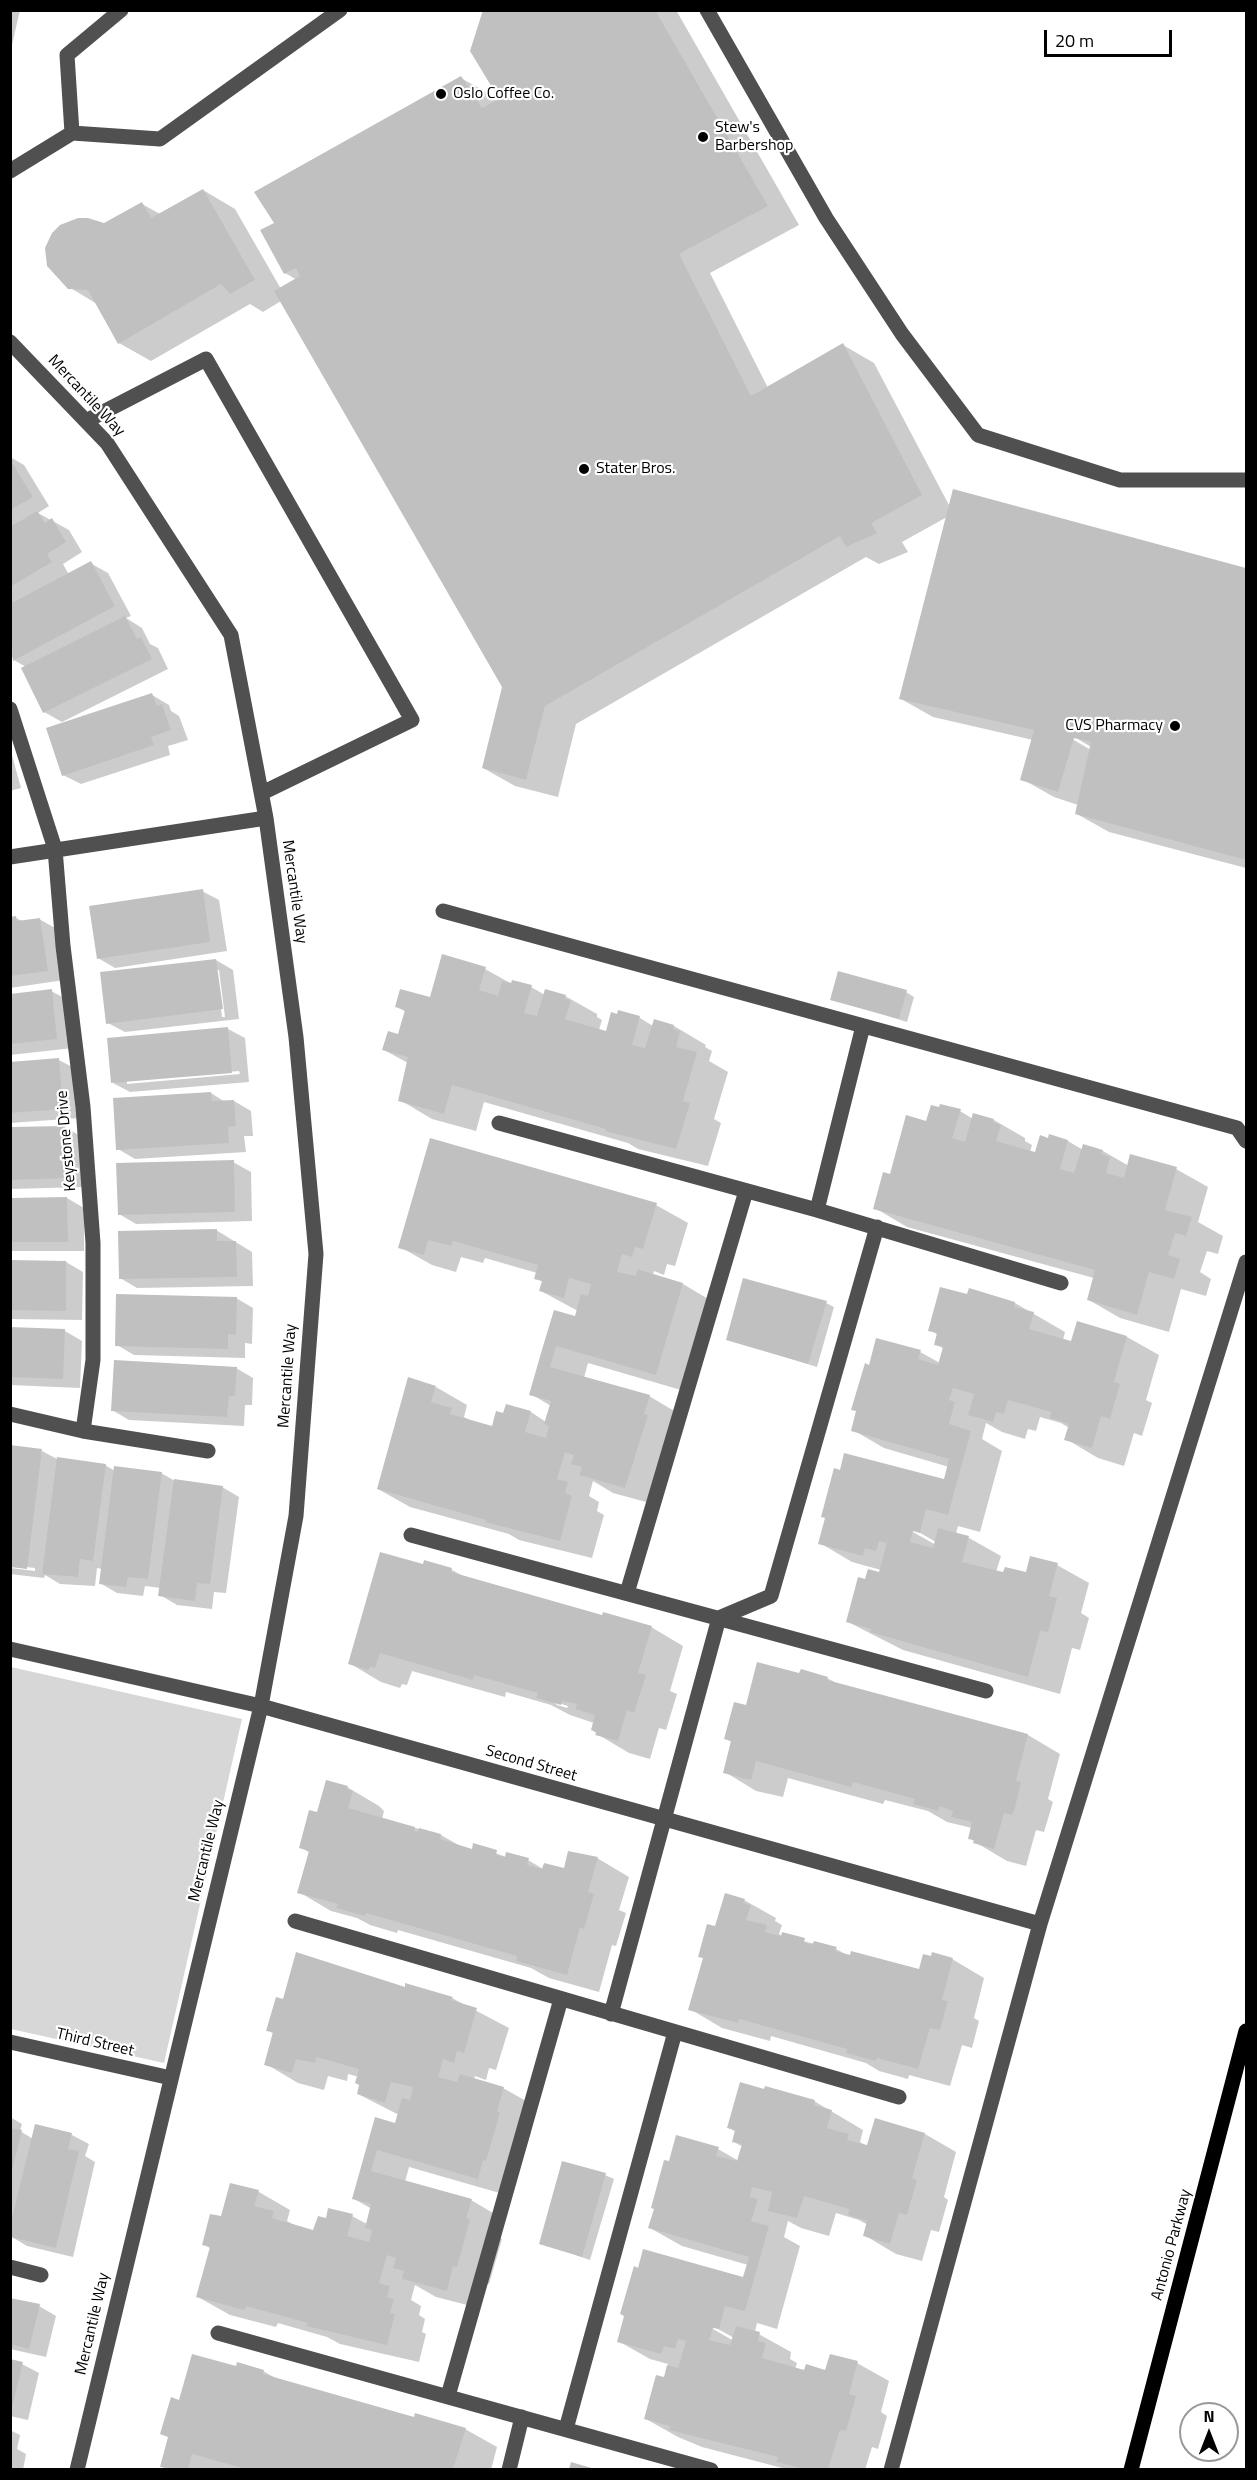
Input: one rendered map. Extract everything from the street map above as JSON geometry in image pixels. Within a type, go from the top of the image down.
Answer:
[{"type":"main road","name":"Antonio Parkway","points":[[1131,2469],[1246,2031]]},
{"type":"street","points":[[72,133],[67,55],[121,10]]},
{"type":"street","points":[[10,171],[72,133],[159,139],[340,10]]},
{"type":"street","points":[[707,10],[826,218],[902,334],[978,435],[1120,480],[1246,480]]},
{"type":"street","name":"Mercantile Way","points":[[10,342],[107,443],[231,635],[266,818],[296,1037],[316,1254],[296,1516],[261,1706],[77,2469]]},
{"type":"street","points":[[86,421],[206,359],[412,720],[262,793]]},
{"type":"street","name":"Keystone Drive","points":[[10,709],[55,849],[63,946],[83,1107],[93,1243],[93,1360],[83,1431]]},
{"type":"street","points":[[10,857],[266,818]]},
{"type":"street","points":[[443,911],[1237,1128],[1246,1141]]},
{"type":"street","points":[[817,1210],[863,1026]]},
{"type":"street","points":[[499,1123],[877,1227],[1061,1283]]},
{"type":"street","points":[[627,1593],[746,1191]]},
{"type":"street","points":[[719,1618],[771,1596],[877,1227]]},
{"type":"street","points":[[891,2469],[1040,1924],[1246,1262]]},
{"type":"street","points":[[10,1414],[83,1431],[208,1451]]},
{"type":"street","points":[[411,1535],[986,1691]]},
{"type":"street","points":[[611,2014],[719,1618]]},
{"type":"street","name":"Second Street","points":[[10,1649],[261,1706],[1040,1924]]},
{"type":"street","points":[[295,1921],[899,2097]]},
{"type":"street","points":[[448,2396],[561,1999]]},
{"type":"street","points":[[566,2429],[675,2032]]},
{"type":"street","name":"Third Street","points":[[10,2042],[171,2078]]},
{"type":"street","points":[[10,2268],[41,2275]]},
{"type":"street","points":[[218,2333],[711,2469]]},
{"type":"street","points":[[509,2469],[522,2417]]},
{"type":"shaded area","points":[[11,1667],[242,1719],[164,2063],[11,2029]]},
{"type":"building","name":"Stater Bros.","points":[[483,10],[655,10],[768,206],[679,254],[751,396],[843,343],[922,495],[871,523],[877,533],[846,547],[840,536],[545,706],[526,780],[482,768],[502,687],[274,291],[300,276],[296,268],[284,274],[260,230],[274,223],[254,192],[461,76],[482,108],[499,99],[470,51]]},
{"type":"building","points":[[203,189],[255,280],[230,294],[221,284],[118,344],[88,290],[68,289],[47,266],[45,248],[52,233],[60,225],[78,218],[88,218],[104,223],[142,202],[151,218]]},
{"type":"building","points":[[10,459],[33,497],[10,510]]},
{"type":"building","points":[[953,489],[1246,568],[1246,860],[1075,814],[1091,742],[1074,738],[1058,792],[1020,780],[1034,730],[899,699]]},
{"type":"building","points":[[37,511],[45,523],[52,518],[66,542],[47,554],[52,562],[10,587],[10,527]]},
{"type":"building","points":[[91,561],[115,606],[13,661],[10,604]]},
{"type":"building","points":[[125,616],[137,639],[141,637],[152,659],[43,713],[21,668]]},
{"type":"building","points":[[152,693],[157,706],[162,704],[171,730],[151,737],[154,745],[62,776],[46,728]]},
{"type":"building","points":[[203,889],[210,942],[97,959],[89,906]]},
{"type":"building","points":[[16,916],[17,921],[40,918],[48,971],[10,976],[10,917]]},
{"type":"building","points":[[442,954],[486,967],[479,990],[498,996],[502,981],[511,983],[512,980],[532,985],[524,1013],[537,1016],[545,989],[566,995],[565,999],[571,1000],[565,1019],[606,1031],[611,1012],[617,1014],[618,1010],[640,1016],[632,1045],[645,1048],[654,1019],[674,1025],[673,1029],[680,1031],[676,1047],[697,1052],[683,1101],[690,1103],[676,1149],[605,1131],[606,1129],[452,1085],[444,1114],[398,1101],[408,1057],[382,1050],[388,1031],[398,1034],[405,1010],[395,1007],[400,989],[430,997]]},
{"type":"building","points":[[216,959],[223,1009],[106,1024],[100,972]]},
{"type":"building","points":[[838,971],[907,990],[899,1019],[830,1000]]},
{"type":"building","points":[[52,989],[57,1039],[10,1044],[10,994]]},
{"type":"building","points":[[228,1027],[232,1073],[111,1083],[107,1038]]},
{"type":"building","points":[[59,1058],[63,1109],[10,1113],[10,1062]]},
{"type":"building","points":[[211,1092],[212,1101],[234,1100],[236,1126],[228,1127],[229,1143],[116,1150],[113,1098]]},
{"type":"building","points":[[940,1104],[961,1109],[952,1138],[965,1142],[973,1113],[994,1119],[993,1122],[1001,1125],[996,1141],[1035,1152],[1040,1135],[1048,1138],[1049,1134],[1068,1140],[1060,1169],[1074,1173],[1083,1144],[1103,1150],[1101,1154],[1110,1157],[1106,1173],[1124,1178],[1130,1154],[1177,1167],[1165,1210],[1192,1217],[1186,1236],[1175,1233],[1168,1255],[1180,1259],[1174,1279],[1149,1272],[1137,1315],[1087,1300],[1095,1270],[873,1209],[883,1172],[890,1174],[906,1115],[926,1121],[931,1105],[939,1107]]},
{"type":"building","points":[[65,1126],[66,1178],[10,1180],[10,1127]]},
{"type":"building","points":[[430,1138],[657,1203],[643,1249],[635,1247],[632,1257],[622,1254],[617,1272],[636,1276],[637,1269],[683,1283],[656,1375],[556,1346],[550,1367],[650,1395],[644,1414],[648,1415],[625,1488],[579,1475],[582,1467],[571,1464],[574,1455],[565,1452],[557,1479],[568,1482],[565,1493],[572,1496],[560,1541],[485,1522],[486,1520],[377,1489],[408,1377],[436,1386],[431,1402],[452,1408],[450,1414],[492,1426],[496,1411],[503,1413],[506,1404],[531,1411],[525,1432],[546,1438],[549,1426],[544,1424],[551,1401],[529,1395],[541,1353],[554,1310],[575,1316],[581,1294],[588,1296],[591,1284],[569,1278],[564,1298],[539,1291],[542,1281],[534,1279],[538,1265],[453,1241],[451,1246],[428,1240],[424,1255],[398,1248]]},
{"type":"building","points":[[234,1160],[235,1212],[118,1215],[116,1163]]},
{"type":"building","points":[[67,1197],[68,1242],[10,1242],[10,1198]]},
{"type":"building","points":[[217,1229],[217,1241],[236,1241],[237,1277],[119,1279],[118,1231]]},
{"type":"building","points":[[10,1260],[66,1261],[66,1311],[10,1310]]},
{"type":"building","points":[[743,1278],[827,1301],[808,1364],[726,1340]]},
{"type":"building","points":[[940,1287],[967,1294],[969,1288],[1015,1302],[1014,1307],[1034,1312],[1029,1329],[1071,1341],[1077,1321],[1127,1336],[1114,1382],[1120,1384],[1110,1419],[1101,1416],[1092,1448],[1064,1440],[1069,1424],[1050,1418],[1051,1412],[1008,1400],[1004,1414],[996,1412],[993,1422],[968,1415],[974,1394],[953,1388],[949,1400],[955,1402],[949,1424],[971,1431],[948,1515],[926,1509],[920,1533],[913,1531],[910,1542],[933,1548],[938,1528],[969,1536],[962,1562],[1003,1572],[1005,1567],[1026,1572],[1030,1556],[1058,1563],[1049,1596],[1057,1598],[1048,1632],[1040,1631],[1028,1677],[870,1632],[871,1629],[846,1622],[858,1577],[865,1579],[868,1569],[879,1572],[887,1543],[879,1541],[876,1551],[865,1548],[863,1556],[818,1544],[825,1518],[821,1517],[834,1468],[840,1470],[844,1453],[944,1479],[949,1459],[851,1431],[856,1411],[851,1410],[865,1363],[869,1365],[876,1338],[921,1350],[918,1359],[938,1365],[943,1347],[934,1345],[937,1333],[928,1331]]},
{"type":"building","points":[[116,1294],[237,1297],[236,1335],[228,1334],[228,1349],[115,1346]]},
{"type":"building","points":[[10,1327],[65,1329],[63,1379],[10,1377]]},
{"type":"building","points":[[114,1360],[237,1367],[235,1396],[229,1396],[227,1417],[111,1411]]},
{"type":"building","points":[[10,1445],[42,1449],[27,1569],[10,1567]]},
{"type":"building","points":[[57,1457],[106,1464],[93,1561],[80,1559],[78,1577],[42,1574]]},
{"type":"building","points":[[114,1466],[162,1472],[148,1579],[128,1577],[126,1587],[99,1584]]},
{"type":"building","points":[[174,1479],[223,1486],[210,1584],[197,1583],[195,1601],[158,1596]]},
{"type":"building","points":[[380,1552],[423,1564],[424,1560],[452,1568],[451,1572],[602,1615],[603,1612],[652,1626],[638,1673],[646,1675],[634,1713],[627,1710],[618,1741],[595,1735],[597,1732],[591,1730],[595,1715],[575,1709],[577,1704],[562,1701],[561,1705],[536,1698],[538,1693],[474,1675],[473,1680],[380,1653],[375,1668],[370,1667],[368,1670],[348,1664]]},
{"type":"building","points":[[757,1662],[799,1673],[801,1669],[828,1677],[827,1680],[1028,1734],[1016,1781],[1021,1782],[1015,1808],[1012,1815],[1004,1813],[994,1849],[973,1843],[974,1840],[968,1839],[972,1822],[951,1817],[953,1811],[939,1806],[938,1811],[913,1804],[915,1799],[853,1782],[851,1787],[756,1761],[751,1780],[723,1773],[731,1741],[724,1739],[734,1702],[746,1705]]},
{"type":"building","points":[[326,1780],[348,1786],[347,1789],[353,1791],[348,1808],[415,1827],[414,1831],[418,1832],[419,1828],[441,1834],[440,1839],[472,1849],[473,1843],[497,1850],[496,1855],[505,1857],[506,1852],[529,1858],[527,1865],[542,1869],[544,1863],[564,1868],[568,1851],[598,1857],[588,1892],[594,1894],[584,1929],[580,1927],[567,1975],[516,1961],[517,1956],[366,1913],[365,1916],[336,1908],[338,1904],[297,1893],[309,1851],[299,1848],[309,1810],[317,1812]]},
{"type":"building","points":[[725,1893],[745,1899],[743,1903],[751,1905],[746,1920],[767,1925],[765,1932],[781,1936],[782,1932],[805,1938],[804,1942],[812,1945],[814,1941],[837,1947],[835,1951],[850,1955],[851,1951],[919,1969],[923,1954],[931,1956],[932,1952],[953,1958],[942,2000],[948,2001],[940,2030],[930,2028],[918,2069],[877,2058],[876,2061],[846,2053],[847,2049],[739,2019],[738,2023],[688,2010],[703,1958],[698,1957],[707,1924],[715,1926]]},
{"type":"building","points":[[296,1952],[405,1987],[405,1983],[453,1997],[451,2000],[477,2008],[464,2053],[457,2051],[454,2063],[443,2059],[438,2077],[457,2082],[460,2074],[504,2087],[497,2111],[500,2113],[486,2161],[483,2160],[478,2179],[377,2150],[371,2171],[472,2199],[466,2218],[470,2219],[457,2267],[453,2266],[447,2291],[402,2279],[404,2271],[393,2268],[396,2258],[387,2255],[379,2283],[390,2286],[387,2297],[394,2299],[390,2313],[395,2314],[387,2345],[306,2326],[308,2323],[246,2306],[244,2310],[196,2297],[210,2247],[202,2245],[210,2214],[221,2216],[230,2183],[259,2190],[254,2206],[274,2211],[272,2218],[313,2230],[318,2216],[326,2218],[328,2208],[353,2214],[347,2236],[369,2242],[372,2230],[365,2228],[371,2204],[352,2199],[375,2117],[395,2123],[402,2098],[410,2100],[413,2087],[391,2082],[385,2103],[357,2094],[359,2085],[355,2083],[359,2069],[316,2057],[315,2063],[296,2059],[292,2073],[264,2065],[273,2032],[266,2031],[276,1997],[283,1999]]},
{"type":"building","points":[[740,2082],[764,2089],[765,2086],[815,2100],[814,2105],[832,2110],[827,2128],[849,2134],[847,2140],[867,2145],[875,2118],[925,2133],[912,2178],[917,2180],[907,2215],[899,2213],[890,2244],[863,2236],[867,2221],[848,2215],[849,2209],[804,2196],[797,2218],[768,2211],[772,2192],[752,2187],[750,2197],[758,2199],[751,2221],[769,2226],[745,2311],[725,2306],[719,2329],[713,2328],[709,2340],[730,2345],[736,2326],[760,2332],[758,2341],[766,2343],[762,2358],[804,2370],[806,2364],[825,2370],[830,2354],[858,2361],[849,2394],[856,2396],[846,2431],[840,2430],[828,2469],[805,2469],[776,2462],[778,2457],[669,2430],[670,2426],[644,2419],[656,2375],[664,2377],[667,2365],[678,2368],[686,2341],[678,2339],[675,2349],[664,2346],[661,2354],[617,2342],[624,2316],[620,2314],[634,2266],[638,2268],[643,2249],[743,2277],[749,2257],[648,2228],[664,2160],[669,2161],[676,2135],[719,2147],[716,2156],[737,2161],[742,2144],[732,2142],[735,2130],[727,2128]]},
{"type":"building","points":[[35,2124],[72,2133],[68,2149],[79,2151],[56,2248],[10,2237],[10,2226]]},
{"type":"building","points":[[10,2128],[22,2130],[11,2174],[10,2174]]},
{"type":"building","points":[[562,2161],[606,2173],[582,2257],[539,2244]]},
{"type":"building","points":[[10,2298],[40,2304],[29,2349],[10,2344]]},
{"type":"building","points":[[192,2354],[236,2366],[237,2362],[264,2370],[263,2374],[414,2417],[415,2413],[466,2428],[453,2469],[246,2469],[192,2454],[188,2469],[160,2467],[168,2437],[160,2434],[171,2397],[179,2400]]},
{"type":"building","points":[[10,2359],[23,2362],[11,2412],[10,2412]]},
{"type":"building","points":[[571,2462],[595,2469],[569,2469]]},
{"type":"place","name":"Oslo Coffee Co.","points":[[441,94]]},
{"type":"place","name":"Stew's Barbershop","points":[[703,137]]},
{"type":"place","name":"Stater Bros.","points":[[584,469]]},
{"type":"place","name":"CVS Pharmacy","points":[[1175,726]]}]
